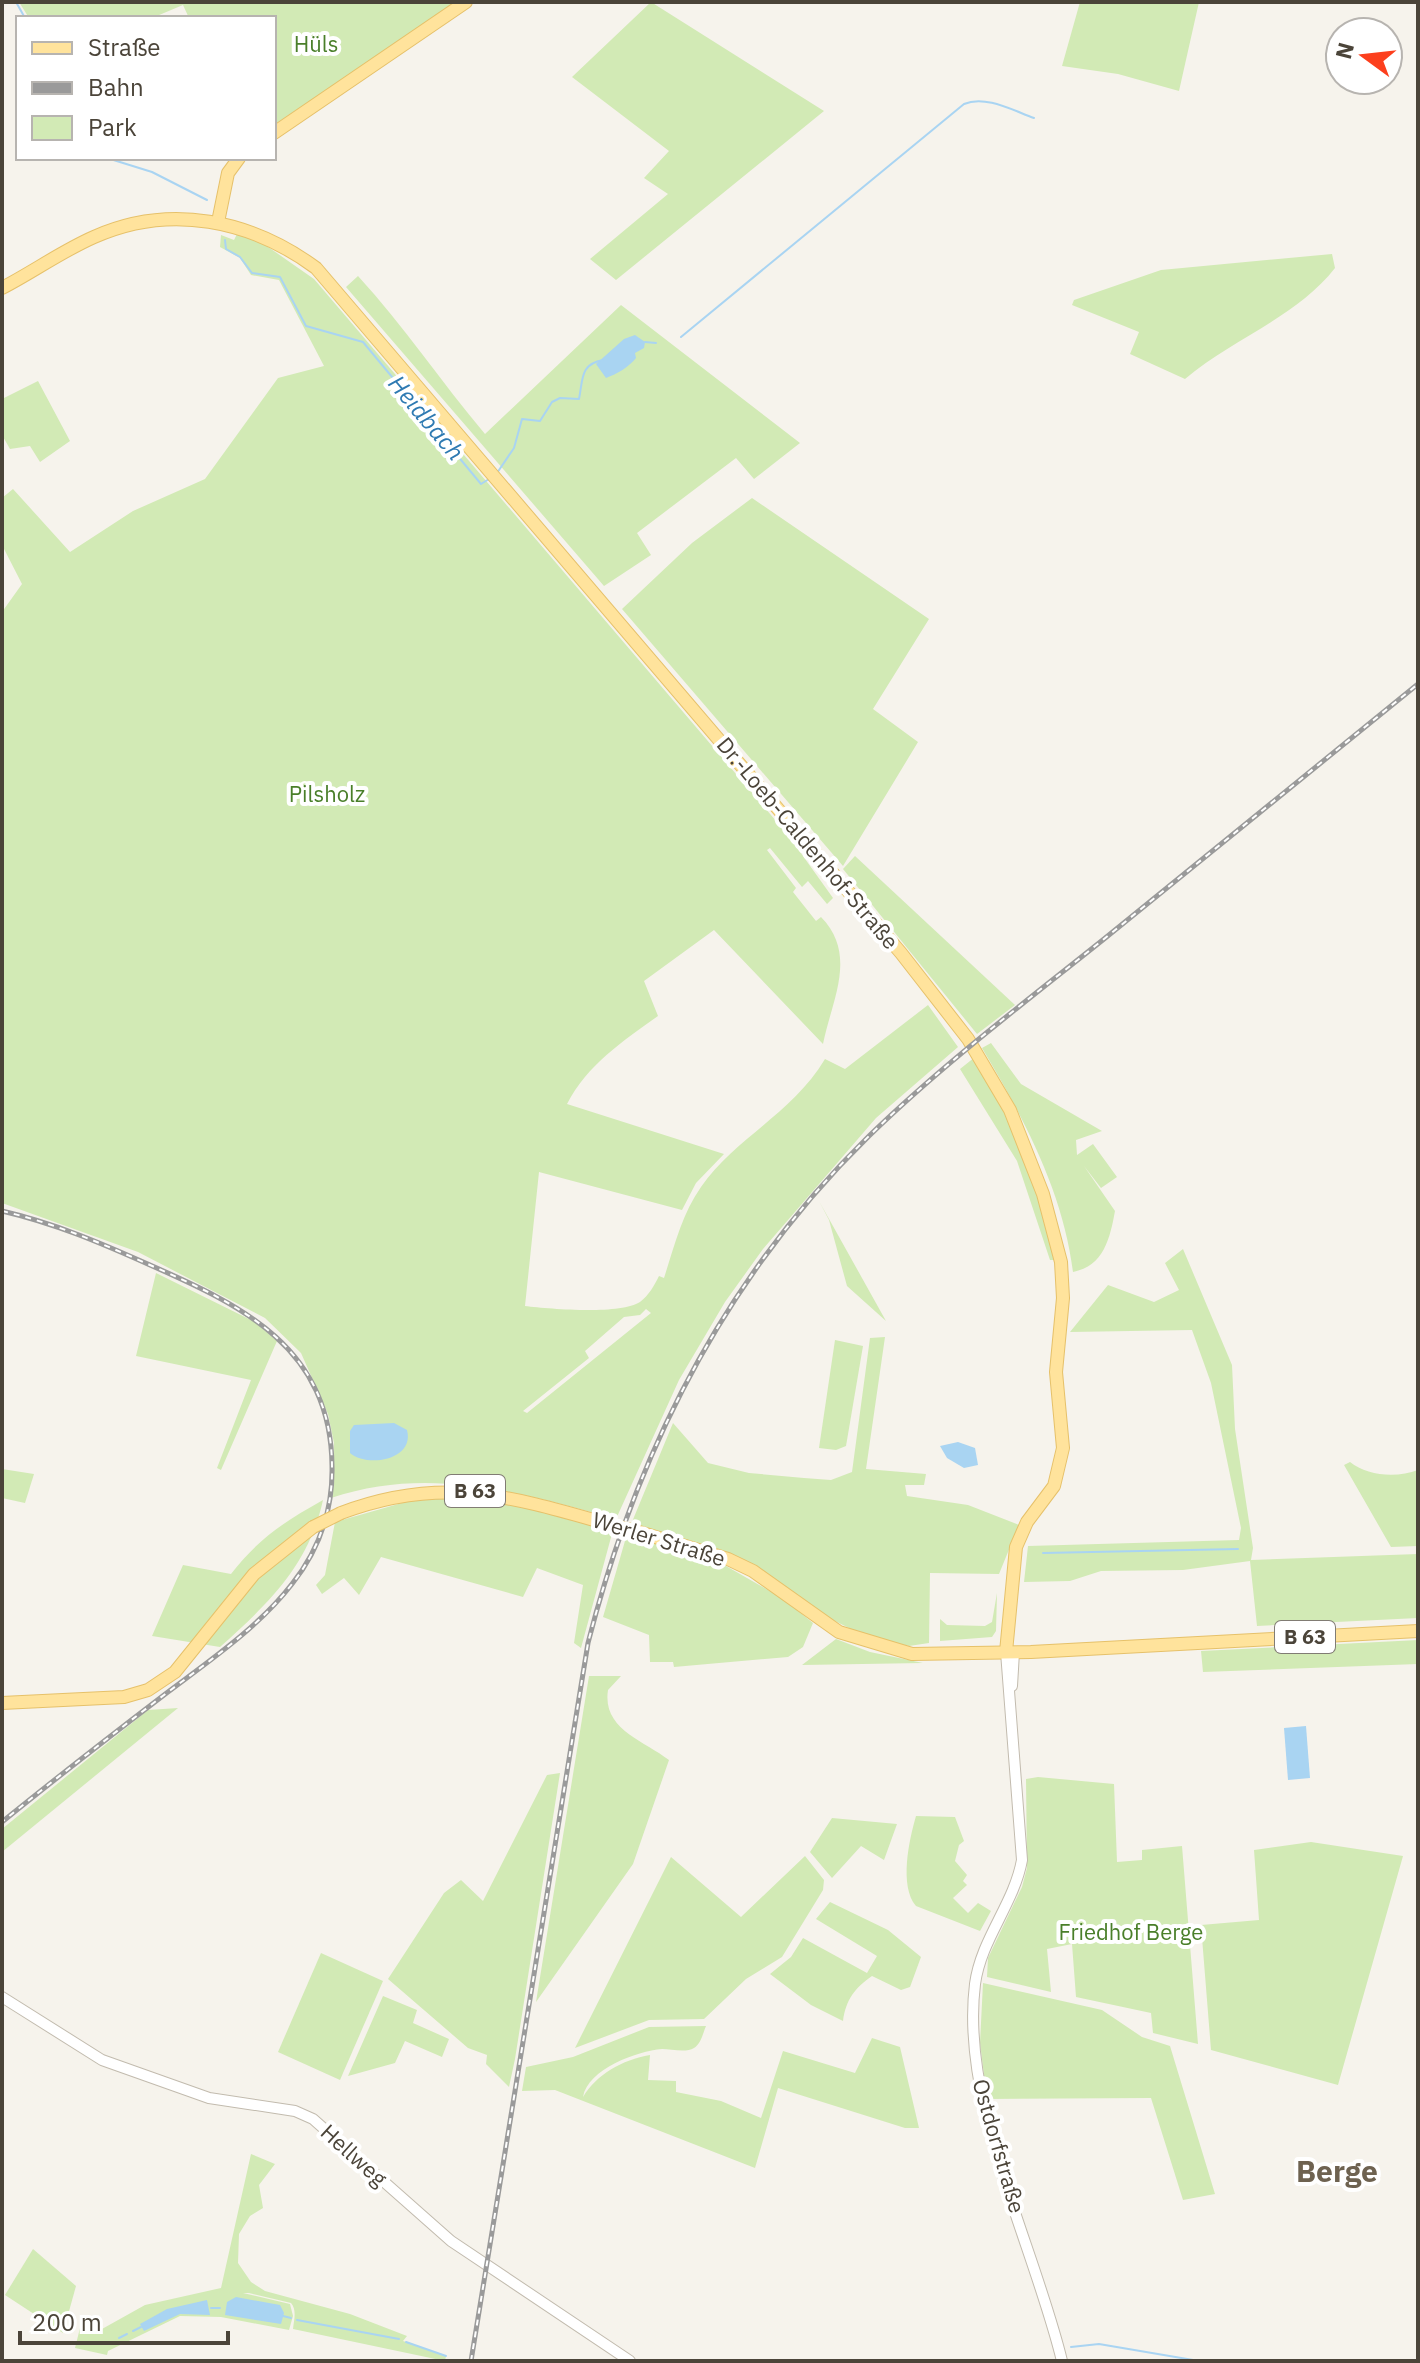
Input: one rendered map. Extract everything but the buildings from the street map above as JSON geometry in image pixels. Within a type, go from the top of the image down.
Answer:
[{"type":"main road","points":[[276,132],[466,2]]},
{"type":"main road","points":[[218,222],[228,173],[238,160]]},
{"type":"main road","name":"Dr.-Loeb-Caldenhof-Straße","points":[[2,288],[92,238],[127,225],[171,219],[218,222],[262,235],[316,268],[901,953],[968,1039],[1010,1110],[1043,1194],[1061,1262],[1063,1298],[1056,1372],[1063,1448],[1054,1486],[1017,1542],[1012,1567],[1010,1652]]},
{"type":"main road","name":"Werler Straße","points":[[2,1703],[124,1697],[148,1690],[175,1672],[254,1574],[313,1527],[341,1513],[392,1496],[466,1490],[517,1498],[740,1564],[818,1619],[860,1641],[912,1654],[1010,1652],[1418,1631]]},
{"type":"street","name":"Ostdorfstraße","points":[[1010,1652],[1010,1696],[1022,1860],[1016,1884],[979,1965],[973,2039],[982,2100],[1062,2361]]},
{"type":"street","name":"Hellweg","points":[[2,1997],[102,2060],[209,2098],[295,2111],[313,2119],[451,2241],[630,2361]]},
{"type":"green space","name":"Hüls","points":[[19,2],[459,2],[276,124],[276,16],[188,16],[183,5],[157,16],[28,16]]},
{"type":"green space","points":[[651,2],[824,111],[616,280],[590,259],[668,194],[644,178],[669,151],[572,77]]},
{"type":"green space","points":[[1080,2],[1199,2],[1179,91],[1118,74],[1062,66]]},
{"type":"green space","name":"Pilsholz","points":[[237,234],[261,242],[314,279],[788,835],[833,898],[827,904],[808,881],[802,887],[770,848],[767,850],[796,888],[793,892],[816,921],[821,917],[832,932],[838,947],[839,978],[823,1044],[714,930],[644,981],[658,1016],[596,1065],[567,1104],[724,1154],[696,1183],[682,1210],[539,1172],[525,1306],[601,1310],[640,1302],[659,1276],[664,1278],[684,1219],[701,1187],[730,1154],[796,1095],[825,1059],[845,1069],[928,1005],[958,1047],[876,1118],[763,1249],[725,1302],[679,1380],[616,1519],[510,1492],[439,1483],[367,1488],[331,1498],[334,1443],[328,1414],[301,1353],[265,1318],[138,1252],[2,1203],[2,612],[22,584],[2,545],[2,498],[13,489],[70,552],[133,511],[205,479],[278,378],[324,366],[279,280],[251,275],[240,258],[220,247],[221,235],[234,240]],"holes":[[[646,1309],[651,1313],[527,1413],[523,1411],[589,1358],[585,1351],[624,1317],[640,1315]]]},
{"type":"green space","points":[[1332,254],[1335,268],[1320,285],[1283,314],[1185,379],[1130,354],[1139,332],[1072,305],[1074,300],[1161,270]]},
{"type":"green space","points":[[358,276],[485,434],[621,305],[800,443],[754,479],[736,458],[637,533],[651,555],[604,586],[346,287]]},
{"type":"green space","points":[[38,381],[70,441],[40,462],[30,446],[10,449],[2,435],[2,399]]},
{"type":"green space","points":[[752,498],[929,619],[873,709],[918,742],[843,866],[622,609],[692,543]]},
{"type":"green space","points":[[855,856],[1015,1005],[977,1034],[843,869]]},
{"type":"green space","points":[[991,1043],[1021,1084],[1102,1131],[1076,1140],[1077,1155],[1093,1144],[1117,1177],[1101,1188],[1084,1166],[1115,1211],[1104,1249],[1084,1269],[1073,1272],[1068,1242],[1051,1184],[1026,1128],[982,1048]]},
{"type":"green space","points":[[975,1057],[1006,1114],[1034,1180],[1055,1260],[1050,1260],[1017,1161],[960,1069]]},
{"type":"green space","points":[[819,1201],[886,1321],[847,1286],[829,1220]]},
{"type":"green space","points":[[1183,1249],[1232,1365],[1235,1429],[1253,1548],[1251,1560],[1418,1554],[1418,1618],[1257,1626],[1250,1561],[1183,1570],[1101,1571],[1070,1581],[1024,1582],[1028,1546],[1239,1540],[1241,1528],[1211,1383],[1192,1330],[1070,1332],[1108,1285],[1154,1302],[1179,1290],[1165,1263]]},
{"type":"green space","points":[[156,1273],[255,1322],[277,1341],[221,1470],[217,1468],[251,1380],[136,1356]]},
{"type":"green space","points":[[885,1337],[866,1469],[926,1474],[924,1485],[905,1485],[907,1496],[968,1505],[1019,1525],[999,1574],[930,1573],[929,1643],[909,1646],[863,1635],[817,1612],[756,1568],[634,1537],[726,1566],[782,1598],[813,1623],[803,1647],[788,1657],[674,1667],[673,1662],[650,1662],[649,1635],[603,1617],[627,1534],[673,1423],[708,1463],[749,1473],[831,1480],[852,1472],[870,1338]]},
{"type":"green space","points":[[835,1340],[863,1346],[846,1446],[836,1450],[819,1448]]},
{"type":"green space","points":[[1350,1462],[1382,1474],[1418,1470],[1418,1546],[1391,1547],[1344,1465]]},
{"type":"green space","points":[[2,1469],[34,1474],[25,1503],[2,1498]]},
{"type":"green space","points":[[466,1497],[509,1503],[613,1530],[581,1648],[574,1643],[583,1585],[537,1568],[523,1597],[381,1557],[359,1595],[344,1578],[322,1594],[316,1585],[325,1575],[335,1522],[416,1499]]},
{"type":"green space","points":[[323,1500],[317,1523],[297,1564],[270,1599],[220,1647],[152,1636],[183,1565],[231,1574],[273,1532]]},
{"type":"green space","points":[[997,1593],[996,1631],[992,1637],[940,1641],[940,1619],[947,1625],[985,1626],[992,1622]]},
{"type":"green space","points":[[836,1639],[870,1652],[923,1663],[802,1665]]},
{"type":"green space","points":[[1418,1640],[1418,1664],[1203,1672],[1201,1651]]},
{"type":"green space","points":[[589,1676],[621,1676],[608,1690],[611,1715],[626,1732],[669,1760],[633,1864],[536,2002]]},
{"type":"green space","points":[[178,1708],[2,1852],[2,1829],[148,1710]]},
{"type":"green space","points":[[560,1773],[509,2087],[486,2064],[487,2055],[468,2048],[388,1979],[444,1893],[461,1880],[483,1901],[547,1775]]},
{"type":"green space","name":"Friedhof Berge","points":[[1038,1777],[1114,1784],[1117,1862],[1142,1860],[1142,1850],[1182,1846],[1198,2044],[1153,2033],[1151,2013],[1076,1997],[1072,1944],[1047,1949],[1051,1992],[987,1977],[988,1958],[1022,1887],[1027,1868],[1026,1779]]},
{"type":"green space","points":[[916,1816],[955,1817],[964,1841],[959,1845],[955,1861],[967,1875],[963,1881],[967,1885],[953,1898],[968,1913],[978,1903],[991,1911],[980,1931],[916,1906],[908,1887],[907,1862]]},
{"type":"green space","points":[[832,1818],[897,1824],[884,1860],[861,1846],[832,1878],[810,1852]]},
{"type":"green space","points":[[1311,1842],[1403,1856],[1338,2085],[1211,2050],[1201,1925],[1259,1920],[1254,1850]]},
{"type":"green space","points":[[805,1856],[824,1880],[823,1890],[782,1957],[746,1979],[704,2019],[649,2020],[575,2048],[671,1857],[741,1917]]},
{"type":"green space","points":[[830,1902],[888,1930],[921,1957],[910,1987],[901,1990],[872,1976],[866,1980],[849,2000],[843,2021],[811,2005],[770,1974],[791,1957],[803,1938],[867,1973],[877,1956],[816,1919]]},
{"type":"green space","points":[[321,1953],[383,1981],[340,2080],[278,2052]]},
{"type":"green space","points":[[983,1983],[1102,2010],[1142,2037],[1170,2046],[1215,2194],[1183,2200],[1151,2098],[987,2099],[980,2043]]},
{"type":"green space","points":[[383,1996],[417,2010],[413,2023],[449,2039],[442,2057],[405,2041],[395,2063],[348,2076]]},
{"type":"green space","points":[[706,2026],[694,2048],[683,2051],[652,2050],[615,2063],[594,2078],[583,2097],[595,2081],[611,2069],[650,2055],[648,2080],[676,2081],[676,2092],[721,2101],[761,2118],[783,2051],[855,2073],[872,2038],[900,2047],[919,2128],[905,2128],[778,2088],[755,2168],[555,2090],[522,2091],[526,2067],[573,2057],[649,2027]]},
{"type":"green space","points":[[251,2154],[275,2164],[259,2185],[263,2208],[250,2216],[239,2234],[238,2263],[251,2282],[265,2291],[350,2314],[407,2336],[403,2341],[446,2356],[445,2361],[293,2329],[295,2312],[291,2303],[249,2293],[243,2293],[290,2304],[293,2316],[289,2330],[221,2317],[180,2316],[108,2351],[107,2355],[75,2348],[80,2328],[102,2329],[145,2305],[221,2288]]},
{"type":"green space","points":[[33,2249],[76,2286],[63,2333],[5,2295]]},
{"type":"water","points":[[635,335],[645,342],[644,348],[635,353],[636,358],[626,367],[606,378],[596,364],[624,339]]},
{"type":"water","points":[[394,1423],[407,1430],[408,1440],[397,1454],[367,1460],[350,1453],[350,1431],[354,1425]]},
{"type":"water","points":[[958,1442],[975,1448],[978,1465],[964,1468],[947,1458],[940,1446]]},
{"type":"water","points":[[1306,1726],[1310,1778],[1288,1780],[1284,1728]]},
{"type":"water","points":[[236,2297],[280,2305],[284,2313],[281,2324],[225,2315],[227,2302]]},
{"type":"water","points":[[207,2300],[210,2315],[180,2314],[144,2331],[140,2324],[167,2309]]},
{"type":"waterway","name":"Heidbach","points":[[16,2],[24,16]]},
{"type":"waterway","name":"Heidbach","points":[[681,337],[964,104],[990,102],[1034,118]]},
{"type":"waterway","name":"Heidbach","points":[[113,160],[152,172],[207,200]]},
{"type":"waterway","name":"Heidbach","points":[[225,240],[226,249],[240,257],[252,273],[280,277],[306,326],[363,342],[481,484],[489,479]]},
{"type":"waterway","name":"Heidbach","points":[[645,342],[656,343]]},
{"type":"waterway","name":"Heidbach","points":[[497,473],[514,448],[522,419],[540,421],[552,402],[560,398],[579,399],[586,369],[603,360]]},
{"type":"waterway","points":[[1043,1553],[1238,1549]]},
{"type":"waterway","points":[[211,2308],[220,2308]]},
{"type":"waterway","points":[[283,2316],[291,2318]]},
{"type":"waterway","points":[[297,2320],[399,2339]]},
{"type":"waterway","points":[[133,2331],[141,2327]]},
{"type":"waterway","points":[[119,2338],[127,2334]]},
{"type":"waterway","points":[[406,2342],[446,2356]]},
{"type":"waterway","points":[[1071,2347],[1099,2344],[1199,2361]]},
{"type":"railway","points":[[471,2361],[588,1643],[632,1502],[693,1370],[730,1307],[772,1247],[818,1190],[869,1136],[984,1035],[1418,684]]},
{"type":"railway","points":[[2,1211],[114,1249],[184,1281],[218,1297],[276,1337],[298,1361],[316,1391],[328,1425],[332,1466],[330,1498],[317,1543],[302,1571],[279,1600],[232,1643],[2,1822]]},
{"type":"district","name":"Berge","points":[[1337,2172]]}]
